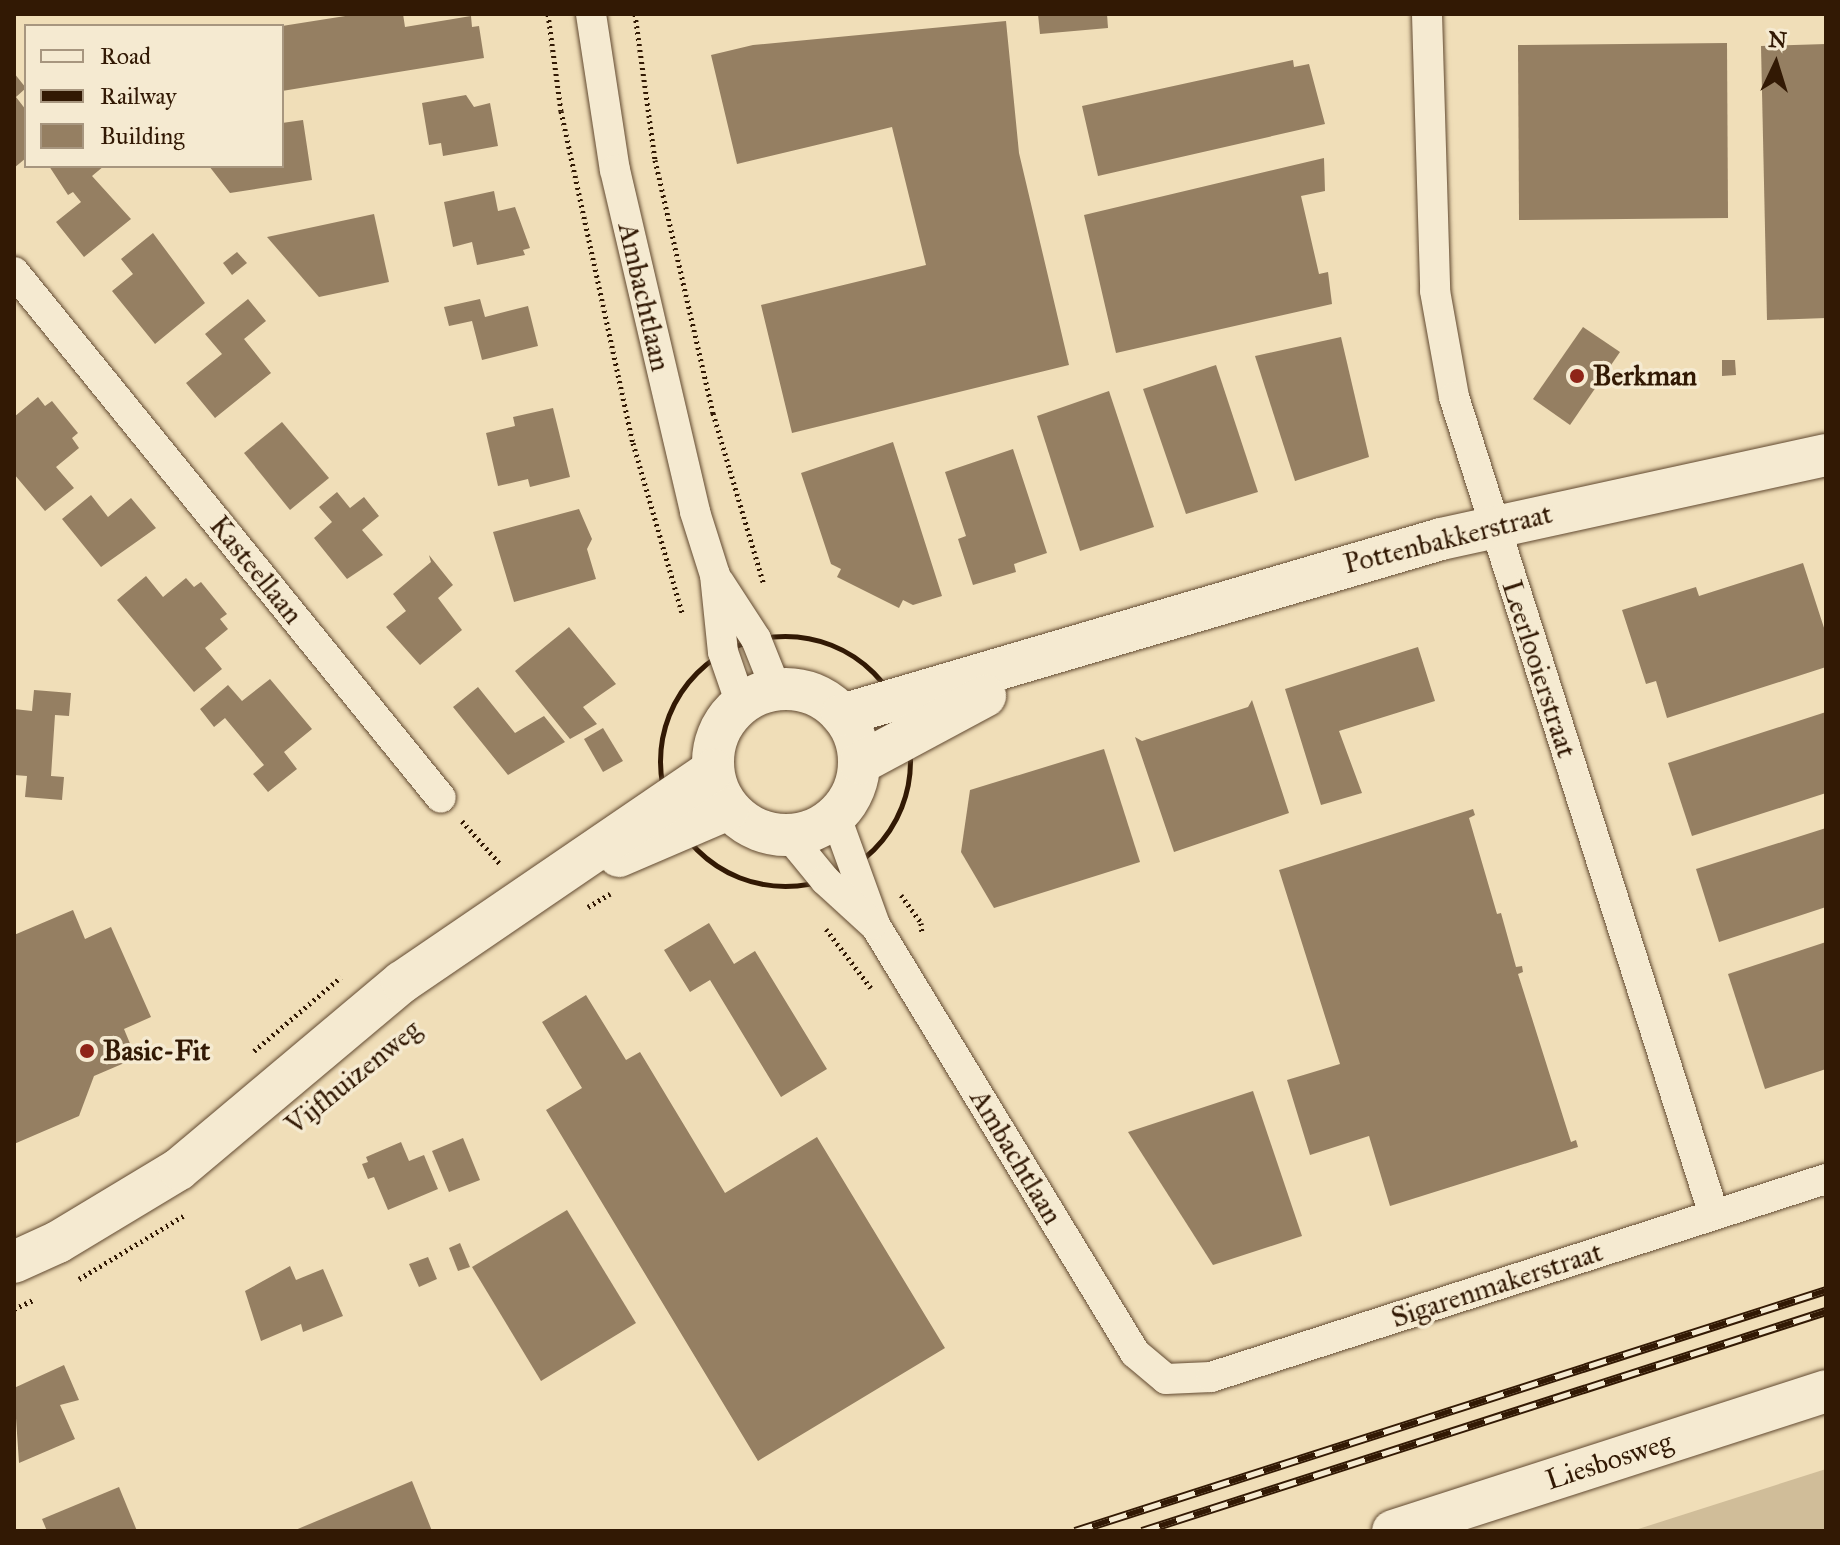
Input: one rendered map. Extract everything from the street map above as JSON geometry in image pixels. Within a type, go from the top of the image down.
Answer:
[{"type":"street","name":"Ambachtlaan","points":[[591,14],[615,170],[695,512],[715,575],[709,653],[758,696]]},
{"type":"street","name":"Leerlooierstraat","points":[[1427,14],[1435,291],[1454,397],[1714,1215]]},
{"type":"street","name":"Kasteellaan","points":[[14,272],[441,798]]},
{"type":"street","name":"Pottenbakkerstraat","points":[[860,763],[902,719],[1077,650],[1315,573],[1494,525],[1826,455]]},
{"type":"street","name":"Ambachtlaan","points":[[715,575],[770,632],[758,696]]},
{"type":"street","points":[[810,693],[842,715],[855,735],[860,763],[853,792],[836,817],[816,829],[789,836],[763,832],[728,809],[713,770],[718,734],[758,696],[810,693]]},
{"type":"street","name":"Pottenbakkerstraat","points":[[842,715],[902,719]]},
{"type":"street","name":"Vijfhuizenweg","points":[[14,1262],[71,1235],[179,1169],[356,1018],[713,770]]},
{"type":"street","name":"Vijfhuizenweg","points":[[523,901],[728,809]]},
{"type":"street","name":"Ambachtlaan","points":[[836,817],[875,925],[1135,1353],[1166,1379]]},
{"type":"street","name":"Ambachtlaan","points":[[789,836],[825,880],[875,925]]},
{"type":"street","name":"Sigarenmakerstraat","points":[[1166,1379],[1211,1377],[1826,1179]]},
{"type":"street","name":"Liesbosweg","points":[[1393,1531],[1826,1391]]},
{"type":"path","points":[[548,14],[561,111],[633,443],[686,624]]},
{"type":"path","points":[[635,14],[658,175],[713,413],[766,591]]},
{"type":"path","points":[[660,768],[667,719],[709,653],[770,632],[814,640],[844,651],[881,681],[902,719],[908,777],[901,810],[872,852],[854,863],[825,880],[762,884],[724,869],[694,844],[681,852]]},
{"type":"path","points":[[699,670],[709,653]]},
{"type":"path","points":[[441,798],[501,865],[489,873]]},
{"type":"path","points":[[579,913],[616,890]]},
{"type":"path","points":[[247,1057],[355,966]]},
{"type":"path","points":[[73,1282],[190,1212]]},
{"type":"path","points":[[14,1309],[47,1294]]},
{"type":"shaded area","points":[[1826,1469],[1826,1531],[1632,1531]]},
{"type":"building","points":[[358,14],[403,14],[405,27],[471,16],[472,27],[479,26],[484,58],[284,91],[284,26]]},
{"type":"building","points":[[1038,14],[1107,14],[1108,28],[1040,34]]},
{"type":"building","points":[[1006,21],[1019,153],[1069,365],[792,433],[761,305],[926,265],[892,127],[737,164],[711,55],[753,45]]},
{"type":"building","points":[[1727,43],[1728,218],[1519,220],[1518,45]]},
{"type":"building","points":[[1826,44],[1826,318],[1767,320],[1761,46]]},
{"type":"building","points":[[1293,60],[1294,67],[1309,64],[1325,124],[1098,176],[1082,106]]},
{"type":"building","points":[[14,73],[24,86],[24,90],[16,97],[24,107],[24,160],[14,168]]},
{"type":"building","points":[[466,95],[474,107],[490,103],[498,146],[443,156],[441,143],[429,145],[422,103]]},
{"type":"building","points":[[303,120],[312,180],[230,193],[211,168],[284,168],[284,123]]},
{"type":"building","points":[[1324,158],[1325,191],[1301,196],[1319,274],[1328,272],[1332,304],[1116,353],[1084,215]]},
{"type":"building","points":[[50,168],[102,168],[92,176],[131,219],[84,257],[56,222],[81,202],[73,192],[68,195]]},
{"type":"building","points":[[494,191],[498,211],[515,207],[530,248],[523,250],[525,255],[477,265],[472,242],[453,247],[444,202]]},
{"type":"building","points":[[374,214],[389,282],[319,297],[267,237]]},
{"type":"building","points":[[153,233],[205,303],[155,344],[112,291],[133,274],[121,259]]},
{"type":"building","points":[[237,252],[247,263],[232,275],[223,263]]},
{"type":"building","points":[[248,299],[266,321],[244,339],[271,373],[215,418],[186,383],[222,354],[205,334]]},
{"type":"building","points":[[480,299],[485,317],[528,306],[538,346],[482,360],[472,321],[449,326],[444,307]]},
{"type":"building","points":[[1583,327],[1620,352],[1570,425],[1533,399]]},
{"type":"building","points":[[1341,337],[1369,457],[1295,481],[1255,356]]},
{"type":"building","points":[[1722,360],[1735,360],[1736,375],[1722,376]]},
{"type":"building","points":[[1216,365],[1258,492],[1186,514],[1143,389]]},
{"type":"building","points":[[1109,391],[1154,527],[1080,551],[1037,416]]},
{"type":"building","points":[[38,397],[45,406],[52,401],[78,433],[72,438],[79,448],[56,467],[74,488],[45,511],[14,474],[14,417]]},
{"type":"building","points":[[553,408],[570,477],[530,487],[528,479],[498,486],[486,433],[515,426],[513,417]]},
{"type":"building","points":[[282,422],[329,478],[290,510],[244,453]]},
{"type":"building","points":[[893,442],[942,596],[913,605],[903,600],[899,608],[837,577],[841,569],[831,564],[801,473]]},
{"type":"building","points":[[1013,449],[1047,553],[1014,564],[1016,572],[973,585],[958,539],[966,536],[945,472]]},
{"type":"building","points":[[337,492],[350,508],[364,497],[379,516],[362,530],[383,555],[347,579],[314,538],[332,522],[319,507]]},
{"type":"building","points":[[91,495],[108,517],[131,498],[156,528],[101,567],[62,519]]},
{"type":"building","points":[[579,509],[592,539],[587,549],[596,579],[514,602],[493,532]]},
{"type":"building","points":[[429,555],[453,585],[438,598],[462,630],[420,665],[386,627],[406,611],[393,594],[431,562]]},
{"type":"building","points":[[1803,563],[1826,634],[1826,667],[1667,718],[1656,681],[1646,684],[1622,610],[1696,587],[1699,596]]},
{"type":"building","points":[[146,576],[163,597],[186,578],[194,587],[201,582],[227,614],[220,619],[228,629],[205,648],[222,669],[194,692],[117,600]]},
{"type":"building","points":[[569,627],[616,684],[583,707],[597,724],[570,739],[515,671]]},
{"type":"building","points":[[1418,647],[1435,701],[1339,731],[1362,793],[1321,805],[1285,689]]},
{"type":"building","points":[[270,679],[312,729],[284,752],[297,769],[268,792],[253,774],[264,765],[225,718],[214,727],[200,709],[228,685],[242,701]]},
{"type":"building","points":[[478,687],[515,733],[544,716],[565,742],[508,775],[453,707]]},
{"type":"building","points":[[34,690],[71,693],[69,716],[55,715],[51,776],[64,777],[62,800],[25,797],[27,776],[14,775],[14,709],[32,711]]},
{"type":"building","points":[[1252,700],[1289,813],[1174,852],[1135,737],[1142,741],[1248,707]]},
{"type":"building","points":[[1826,712],[1826,793],[1692,836],[1668,763]]},
{"type":"building","points":[[603,728],[623,761],[603,772],[584,739]]},
{"type":"building","points":[[1104,749],[1140,862],[994,908],[961,852],[970,790]]},
{"type":"building","points":[[1473,809],[1475,815],[1469,818],[1497,914],[1501,913],[1516,967],[1522,966],[1523,972],[1518,974],[1571,1142],[1576,1140],[1578,1147],[1390,1206],[1369,1136],[1310,1155],[1287,1080],[1340,1064],[1279,870]]},
{"type":"building","points":[[1826,828],[1826,907],[1719,942],[1696,869]]},
{"type":"building","points":[[73,910],[85,939],[111,927],[151,1017],[124,1029],[136,1058],[94,1076],[79,1116],[14,1144],[14,935]]},
{"type":"building","points":[[709,923],[734,964],[755,951],[827,1069],[781,1097],[710,980],[690,992],[664,950]]},
{"type":"building","points":[[1826,942],[1826,1069],[1765,1089],[1728,974]]},
{"type":"building","points":[[586,995],[626,1060],[640,1052],[725,1193],[817,1137],[945,1348],[758,1461],[546,1110],[582,1088],[542,1022]]},
{"type":"building","points":[[1253,1091],[1302,1236],[1213,1265],[1128,1132]]},
{"type":"building","points":[[463,1138],[480,1180],[449,1192],[432,1151]]},
{"type":"building","points":[[401,1142],[409,1161],[424,1155],[438,1189],[388,1210],[374,1177],[368,1179],[362,1164],[368,1162],[366,1157]]},
{"type":"building","points":[[567,1210],[636,1323],[541,1381],[472,1267]]},
{"type":"building","points":[[460,1243],[470,1267],[458,1271],[449,1248]]},
{"type":"building","points":[[428,1257],[437,1279],[419,1287],[409,1264]]},
{"type":"building","points":[[290,1266],[296,1280],[323,1269],[343,1316],[303,1332],[301,1324],[261,1341],[245,1291]]},
{"type":"building","points":[[64,1365],[79,1400],[60,1405],[75,1439],[19,1463],[14,1388]]},
{"type":"building","points":[[412,1481],[432,1531],[293,1531]]},
{"type":"building","points":[[119,1487],[137,1531],[47,1531],[42,1519]]},
{"type":"railway","points":[[1075,1531],[1826,1290]]},
{"type":"railway","points":[[1142,1531],[1826,1311]]},
{"type":"place","name":"Berkman","points":[[1577,376]]},
{"type":"place","name":"Basic-Fit","points":[[87,1051]]}]
